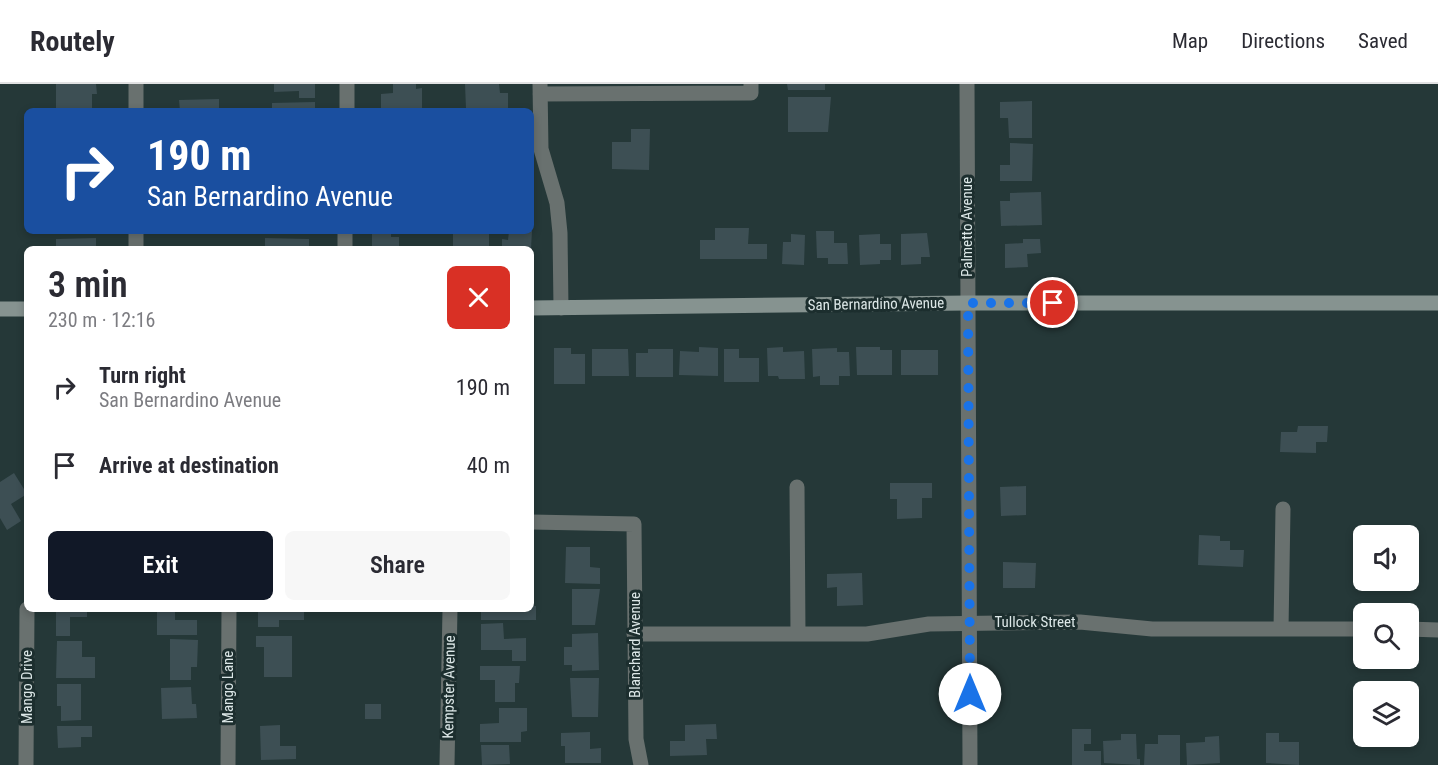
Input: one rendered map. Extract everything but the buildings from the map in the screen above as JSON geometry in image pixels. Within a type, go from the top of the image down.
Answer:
[{"type":"main road","name":"San Bernardino Avenue","points":[[534,308],[968,303],[1438,303]]},
{"type":"main road","points":[[0,309],[24,309]]},
{"type":"street","points":[[136,84],[136,108]]},
{"type":"street","points":[[347,84],[347,108]]},
{"type":"street","name":"Palmetto Avenue","points":[[967,84],[970,765]]},
{"type":"street","points":[[561,308],[560,233],[556,203],[541,149],[540,89],[751,89]]},
{"type":"street","points":[[797,487],[798,634]]},
{"type":"street","points":[[1281,629],[1283,509]]},
{"type":"street","name":"Blanchard Avenue","points":[[534,522],[634,524],[636,739],[640,765]]},
{"type":"street","name":"Mango Drive","points":[[26,765],[27,612]]},
{"type":"street","name":"Mango Lane","points":[[228,612],[228,765]]},
{"type":"street","name":"Kempster Avenue","points":[[447,765],[450,612]]},
{"type":"street","name":"Tullock Street","points":[[634,634],[867,634],[915,625],[1080,622],[1152,629],[1353,629]]},
{"type":"street","points":[[1419,630],[1438,630]]},
{"type":"route","points":[[970,694],[968,303],[1053,303]]}]
